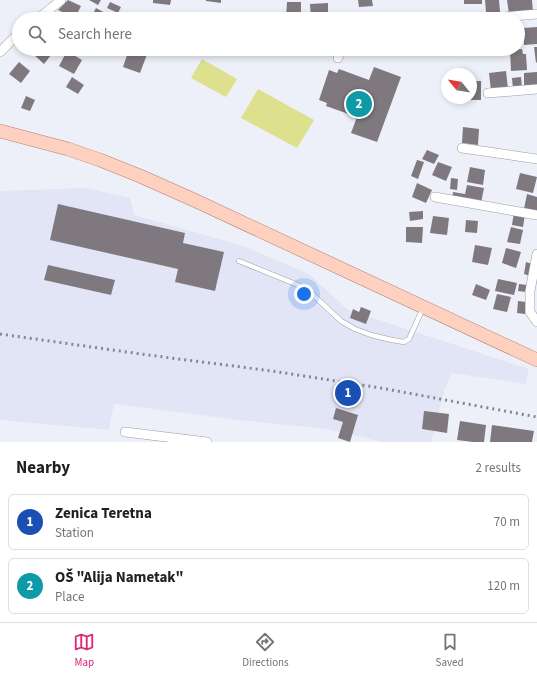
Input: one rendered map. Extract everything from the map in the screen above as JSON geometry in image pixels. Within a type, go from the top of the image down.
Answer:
[{"type":"main road","points":[[0,131],[68,149],[140,176],[537,360]]},
{"type":"street","points":[[46,12],[61,0]]},
{"type":"street","points":[[525,15],[537,14]]},
{"type":"street","points":[[0,52],[12,39]]},
{"type":"street","points":[[488,93],[537,89]]},
{"type":"street","points":[[462,148],[537,159]]},
{"type":"street","points":[[435,197],[537,215]]},
{"type":"street","points":[[537,254],[530,291],[530,312],[537,322]]},
{"type":"street","points":[[125,432],[207,442]]},
{"type":"lane","points":[[238,261],[298,285],[311,294],[341,321],[354,329],[378,337],[404,342],[408,339],[423,307]]},
{"type":"shaded area","points":[[86,188],[130,198],[134,215],[244,246],[309,274],[348,310],[529,369],[525,384],[452,373],[445,388],[431,442],[382,442],[327,429],[239,420],[114,404],[109,430],[0,420],[0,191]]},
{"type":"green space","points":[[202,59],[237,79],[226,97],[191,78]]},
{"type":"green space","points":[[258,89],[314,120],[297,148],[241,118]]},
{"type":"building","points":[[68,0],[81,6],[78,12],[62,12],[58,10]]},
{"type":"building","points":[[89,0],[101,0],[98,5]]},
{"type":"building","points":[[153,0],[171,0],[170,5],[153,3]]},
{"type":"building","points":[[221,0],[221,3],[206,1]]},
{"type":"building","points":[[358,0],[372,0],[373,6],[359,7]]},
{"type":"building","points":[[464,0],[482,0],[482,4],[464,4]]},
{"type":"building","points":[[485,0],[499,0],[500,12],[486,12]]},
{"type":"building","points":[[507,0],[532,0],[533,12],[509,12]]},
{"type":"building","points":[[110,2],[121,7],[118,12],[107,8]]},
{"type":"building","points":[[287,2],[301,2],[301,12],[286,12]]},
{"type":"building","points":[[328,3],[328,12],[311,12],[310,4]]},
{"type":"building","points":[[96,8],[103,12],[94,12]]},
{"type":"building","points":[[537,27],[537,44],[525,45],[525,28]]},
{"type":"building","points":[[534,47],[537,47],[536,63]]},
{"type":"building","points":[[526,54],[527,70],[511,71],[510,56],[525,56]]},
{"type":"building","points":[[35,56],[50,56],[44,64]]},
{"type":"building","points":[[64,56],[75,56],[82,60],[74,74],[59,66]]},
{"type":"building","points":[[127,56],[146,56],[140,73],[123,67]]},
{"type":"building","points":[[19,62],[30,71],[21,83],[9,74]]},
{"type":"building","points":[[374,67],[401,77],[377,142],[351,133],[357,117],[326,106],[327,103],[319,100],[329,70],[337,73],[339,69],[369,80]]},
{"type":"building","points":[[506,71],[508,89],[491,91],[489,73]]},
{"type":"building","points":[[537,72],[537,87],[524,88],[524,73]]},
{"type":"building","points":[[72,77],[84,85],[78,94],[66,87]]},
{"type":"building","points":[[521,77],[522,88],[513,89],[512,78]]},
{"type":"building","points":[[477,81],[481,81],[481,100],[477,100]]},
{"type":"building","points":[[26,96],[35,100],[30,111],[21,108]]},
{"type":"building","points":[[463,127],[479,129],[478,145],[462,143]]},
{"type":"building","points":[[427,150],[439,155],[434,164],[422,159]]},
{"type":"building","points":[[417,160],[424,162],[418,179],[411,176]]},
{"type":"building","points":[[438,162],[452,167],[446,181],[432,175]]},
{"type":"building","points":[[470,167],[485,170],[483,185],[467,182]]},
{"type":"building","points":[[520,173],[537,177],[533,193],[516,189]]},
{"type":"building","points":[[451,178],[458,179],[457,190],[450,189]]},
{"type":"building","points":[[417,183],[432,190],[426,203],[412,197]]},
{"type":"building","points":[[467,185],[484,188],[481,203],[452,199],[453,192],[465,194]]},
{"type":"building","points":[[527,194],[537,197],[537,212],[524,209]]},
{"type":"building","points":[[58,204],[185,233],[183,243],[224,252],[215,291],[175,282],[178,269],[50,240]]},
{"type":"building","points":[[423,211],[423,219],[410,221],[409,212]]},
{"type":"building","points":[[514,212],[525,214],[523,227],[512,225]]},
{"type":"building","points":[[433,216],[449,218],[447,235],[430,233]]},
{"type":"building","points":[[466,220],[478,221],[477,233],[465,232]]},
{"type":"building","points":[[406,227],[423,227],[422,243],[406,242]]},
{"type":"building","points":[[511,227],[523,230],[520,244],[507,242]]},
{"type":"building","points":[[475,245],[492,248],[488,265],[472,262]]},
{"type":"building","points":[[506,248],[521,252],[516,268],[502,263]]},
{"type":"building","points":[[526,262],[532,264],[530,276],[524,274]]},
{"type":"building","points":[[48,265],[115,280],[111,295],[44,280]]},
{"type":"building","points":[[498,279],[517,283],[514,295],[495,291]]},
{"type":"building","points":[[476,284],[490,290],[486,300],[472,295]]},
{"type":"building","points":[[519,284],[527,285],[526,292],[518,291]]},
{"type":"building","points":[[497,294],[511,297],[507,312],[493,309]]},
{"type":"building","points":[[518,301],[526,302],[525,314],[517,313]]},
{"type":"building","points":[[361,307],[371,311],[366,324],[350,318],[353,309],[359,312]]},
{"type":"building","points":[[336,408],[358,415],[350,442],[338,438],[343,422],[333,419]]},
{"type":"building","points":[[424,411],[449,414],[447,433],[422,429]]},
{"type":"building","points":[[460,421],[486,425],[484,442],[457,440]]},
{"type":"building","points":[[492,425],[534,431],[532,442],[490,442]]},
{"type":"railway","points":[[0,334],[272,371],[381,388],[537,417]]},
{"type":"place","name":"OŠ \"Alija Nametak\"","points":[[359,104]]},
{"type":"place","name":"Zenica Teretna","points":[[348,393]]}]
